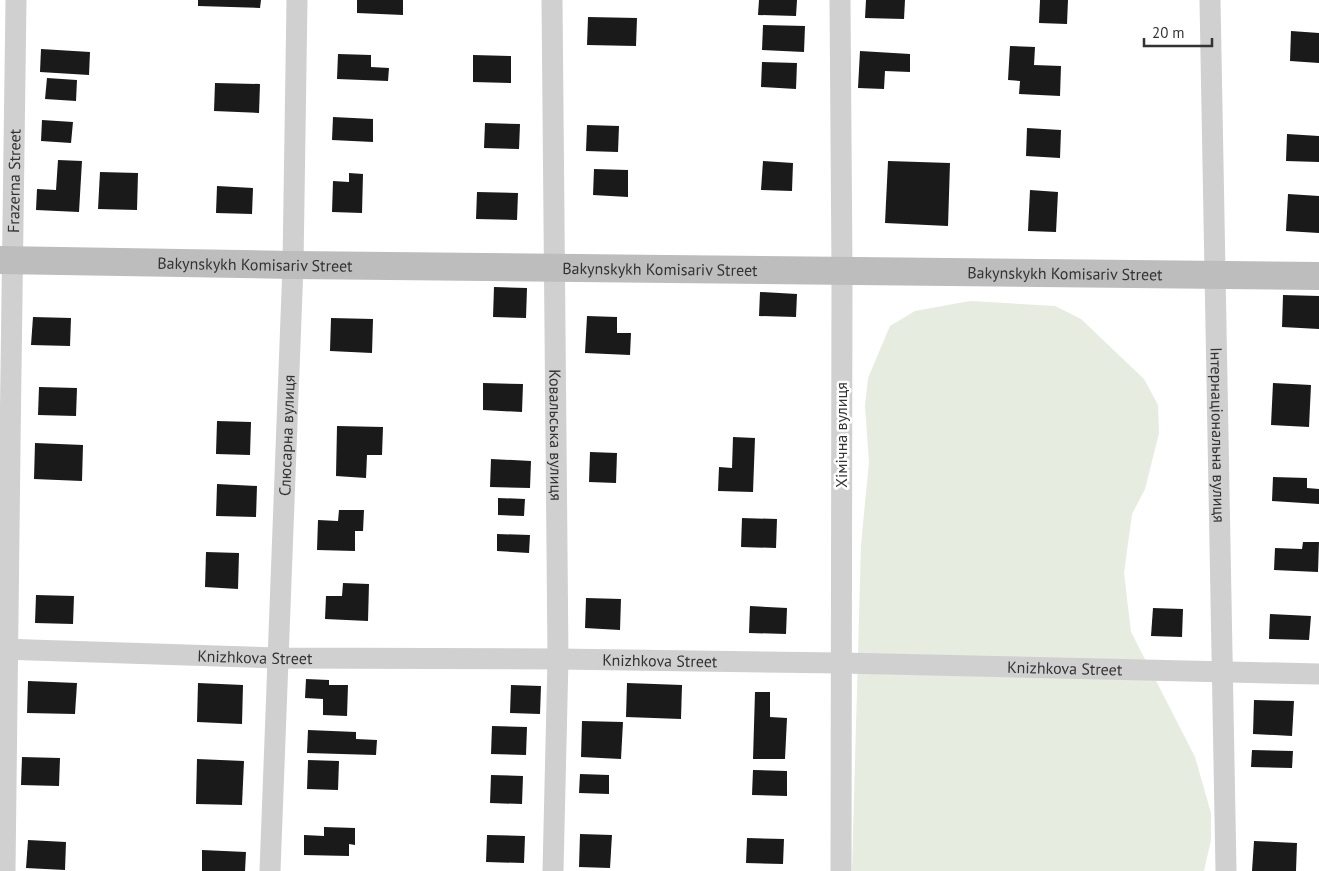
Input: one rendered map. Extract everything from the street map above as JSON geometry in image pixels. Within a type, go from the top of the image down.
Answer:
[{"type":"street","name":"Frazerna Street","points":[[5,871],[3,649],[7,260],[16,0]]},
{"type":"street","name":"Слюсарна вулиця","points":[[270,871],[293,265],[297,0]]},
{"type":"street","name":"Ковальська вулиця","points":[[552,0],[558,659],[553,871]]},
{"type":"street","name":"Хімічна вулиця","points":[[840,0],[842,271],[841,871]]},
{"type":"street","name":"Інтернаціональна вулиця","points":[[1210,0],[1226,871]]},
{"type":"street","name":"Bakynskykh Komisariv Street","points":[[7,260],[293,265],[1319,276]]},
{"type":"street","name":"Knizhkova Street","points":[[3,649],[277,658],[841,663],[1319,674]]},
{"type":"shaded area","points":[[970,301],[1055,306],[1081,319],[1144,379],[1158,405],[1159,433],[1145,489],[1132,514],[1124,573],[1131,632],[1195,757],[1211,813],[1211,840],[1204,871],[852,871],[861,545],[869,462],[865,406],[868,378],[890,326],[915,311]]},
{"type":"building","points":[[198,0],[261,0],[260,8],[198,6]]},
{"type":"building","points":[[357,0],[403,0],[403,15],[357,13]]},
{"type":"building","points":[[759,0],[797,0],[796,16],[758,15]]},
{"type":"building","points":[[866,0],[905,0],[904,19],[865,18]]},
{"type":"building","points":[[1040,0],[1068,0],[1067,24],[1039,23]]},
{"type":"building","points":[[588,17],[637,18],[636,46],[587,45]]},
{"type":"building","points":[[763,25],[805,26],[804,52],[762,50]]},
{"type":"building","points":[[1291,31],[1319,33],[1319,63],[1290,61]]},
{"type":"building","points":[[1010,46],[1035,47],[1034,65],[1061,66],[1060,96],[1019,94],[1020,81],[1008,80]]},
{"type":"building","points":[[41,49],[90,52],[89,75],[40,72]]},
{"type":"building","points":[[860,51],[910,54],[910,72],[885,71],[884,89],[858,88]]},
{"type":"building","points":[[338,54],[371,55],[371,67],[389,68],[388,81],[337,79]]},
{"type":"building","points":[[473,55],[511,56],[511,83],[473,82]]},
{"type":"building","points":[[762,62],[797,63],[796,89],[761,87]]},
{"type":"building","points":[[47,78],[77,80],[76,101],[45,99]]},
{"type":"building","points":[[215,83],[260,84],[259,113],[214,111]]},
{"type":"building","points":[[333,117],[373,119],[373,142],[332,140]]},
{"type":"building","points":[[42,120],[73,122],[71,143],[41,141]]},
{"type":"building","points":[[485,123],[520,124],[519,149],[484,148]]},
{"type":"building","points":[[587,125],[619,126],[618,152],[586,151]]},
{"type":"building","points":[[1027,128],[1061,130],[1060,158],[1026,156]]},
{"type":"building","points":[[1287,134],[1319,136],[1319,162],[1286,161]]},
{"type":"building","points":[[58,160],[82,161],[79,212],[36,210],[37,189],[56,190]]},
{"type":"building","points":[[763,161],[793,163],[792,191],[761,190]]},
{"type":"building","points":[[888,161],[950,163],[948,226],[885,223]]},
{"type":"building","points":[[594,169],[628,170],[628,197],[593,195]]},
{"type":"building","points":[[100,172],[138,173],[137,210],[98,209]]},
{"type":"building","points":[[349,173],[363,174],[362,213],[332,212],[333,181],[349,182]]},
{"type":"building","points":[[217,186],[253,188],[252,214],[216,213]]},
{"type":"building","points":[[1030,190],[1058,192],[1056,232],[1028,231]]},
{"type":"building","points":[[477,192],[518,193],[517,220],[476,219]]},
{"type":"building","points":[[1288,194],[1319,196],[1319,233],[1286,231]]},
{"type":"building","points":[[494,287],[527,288],[526,318],[493,317]]},
{"type":"building","points":[[760,292],[797,294],[796,317],[759,316]]},
{"type":"building","points":[[1283,295],[1319,296],[1319,329],[1282,327]]},
{"type":"building","points":[[587,316],[617,317],[617,333],[631,333],[630,355],[585,353]]},
{"type":"building","points":[[33,317],[71,318],[70,346],[31,345]]},
{"type":"building","points":[[331,318],[373,319],[372,353],[330,351]]},
{"type":"building","points":[[483,383],[523,384],[522,412],[483,410]]},
{"type":"building","points":[[1273,383],[1311,385],[1309,427],[1271,425]]},
{"type":"building","points":[[39,387],[77,388],[76,416],[38,415]]},
{"type":"building","points":[[217,421],[251,422],[250,455],[216,454]]},
{"type":"building","points":[[337,426],[383,427],[382,455],[367,455],[366,478],[336,476]]},
{"type":"building","points":[[733,437],[755,438],[753,492],[718,491],[719,467],[732,468]]},
{"type":"building","points":[[35,443],[83,445],[82,481],[34,479]]},
{"type":"building","points":[[590,452],[617,453],[616,483],[589,482]]},
{"type":"building","points":[[491,459],[531,461],[530,488],[490,487]]},
{"type":"building","points":[[1273,477],[1307,478],[1307,488],[1319,489],[1319,504],[1272,501]]},
{"type":"building","points":[[217,484],[257,486],[256,517],[216,516]]},
{"type":"building","points":[[498,498],[525,499],[524,516],[498,515]]},
{"type":"building","points":[[339,510],[364,510],[363,531],[355,531],[355,551],[317,550],[318,520],[338,521]]},
{"type":"building","points":[[742,518],[777,519],[776,548],[741,547]]},
{"type":"building","points":[[497,534],[530,535],[529,553],[497,551]]},
{"type":"building","points":[[1303,542],[1319,542],[1318,572],[1274,570],[1275,548],[1302,549]]},
{"type":"building","points":[[206,552],[239,553],[238,589],[205,587]]},
{"type":"building","points":[[343,583],[369,584],[368,621],[325,619],[326,596],[342,596]]},
{"type":"building","points":[[36,595],[74,596],[73,624],[35,623]]},
{"type":"building","points":[[586,598],[621,599],[620,630],[585,628]]},
{"type":"building","points":[[750,606],[787,608],[786,634],[749,633]]},
{"type":"building","points":[[1153,608],[1183,609],[1182,637],[1151,636]]},
{"type":"building","points":[[1270,614],[1311,616],[1309,640],[1269,639]]},
{"type":"building","points":[[306,679],[329,680],[329,685],[348,685],[347,716],[323,715],[323,699],[305,698]]},
{"type":"building","points":[[28,681],[77,683],[75,714],[27,713]]},
{"type":"building","points":[[198,683],[243,685],[242,724],[197,722]]},
{"type":"building","points":[[627,683],[682,685],[681,719],[626,717]]},
{"type":"building","points":[[511,685],[541,686],[540,714],[510,713]]},
{"type":"building","points":[[755,692],[770,692],[770,717],[787,718],[785,759],[753,759]]},
{"type":"building","points":[[1254,700],[1294,701],[1292,736],[1253,734]]},
{"type":"building","points":[[582,721],[623,722],[621,759],[581,757]]},
{"type":"building","points":[[492,726],[527,727],[526,755],[491,754]]},
{"type":"building","points":[[308,730],[356,732],[356,739],[377,740],[376,755],[307,753]]},
{"type":"building","points":[[1252,750],[1293,751],[1292,768],[1251,767]]},
{"type":"building","points":[[22,757],[60,758],[59,786],[21,785]]},
{"type":"building","points":[[197,759],[244,761],[242,805],[196,804]]},
{"type":"building","points":[[308,760],[339,761],[338,790],[307,789]]},
{"type":"building","points":[[753,770],[787,771],[787,796],[752,795]]},
{"type":"building","points":[[580,774],[609,775],[609,794],[579,793]]},
{"type":"building","points":[[491,775],[523,776],[522,804],[490,803]]},
{"type":"building","points":[[324,827],[355,828],[355,845],[349,844],[349,856],[304,855],[304,835],[324,836]]},
{"type":"building","points":[[580,834],[612,835],[610,868],[579,867]]},
{"type":"building","points":[[487,835],[525,836],[524,863],[486,862]]},
{"type":"building","points":[[747,838],[784,839],[783,864],[746,863]]},
{"type":"building","points":[[28,840],[66,842],[65,870],[26,868]]},
{"type":"building","points":[[1254,841],[1297,843],[1296,871],[1252,871]]},
{"type":"building","points":[[202,850],[246,852],[245,871],[202,871]]}]
